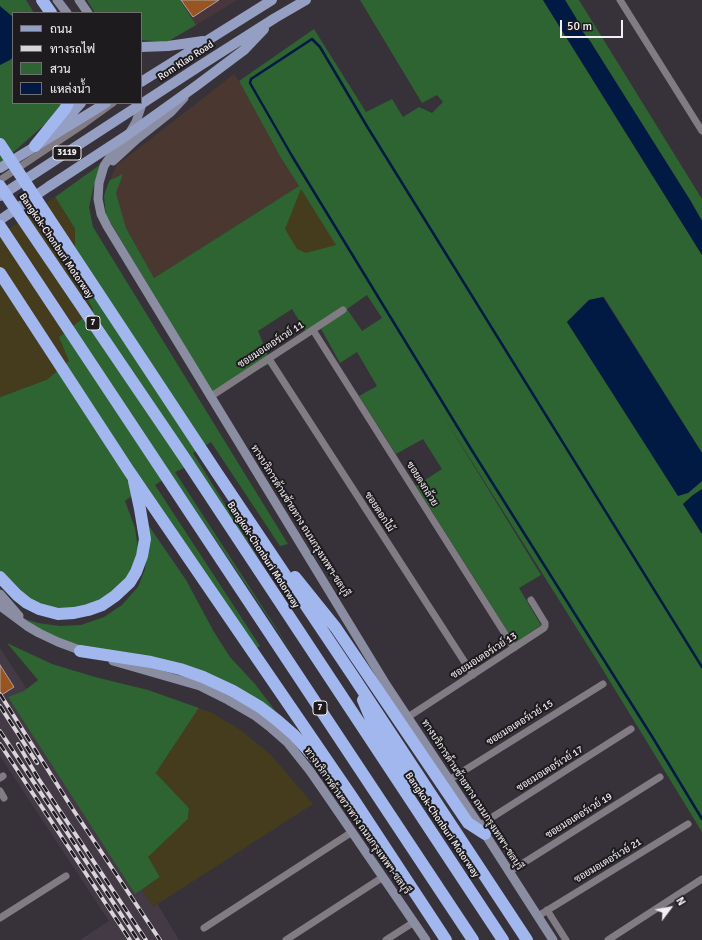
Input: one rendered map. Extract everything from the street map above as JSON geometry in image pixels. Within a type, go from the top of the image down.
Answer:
[{"type":"highway","points":[[42,0],[50,12]]},
{"type":"highway","points":[[34,146],[67,104]]},
{"type":"highway","points":[[0,144],[254,528],[354,676],[527,940]]},
{"type":"highway","name":"Bangkok-Chonburi Motorway","points":[[0,186],[186,460],[503,940]]},
{"type":"highway","name":"7","points":[[0,226],[473,940]]},
{"type":"highway","points":[[0,273],[131,473],[352,797],[446,940]]},
{"type":"highway","points":[[0,577],[27,603],[39,609],[58,614],[74,613],[102,606],[115,596],[130,582],[136,572],[142,556],[145,539],[140,509],[131,473]]},
{"type":"highway","points":[[254,528],[314,599],[336,628],[468,823],[482,830]]},
{"type":"highway","points":[[80,650],[152,662],[180,669],[203,677],[233,691],[260,707],[294,735],[352,797]]},
{"type":"highway","points":[[354,676],[373,724],[413,791],[419,805],[419,813]]},
{"type":"main road","points":[[57,0],[66,12]]},
{"type":"main road","points":[[79,0],[87,12]]},
{"type":"main road","name":"Rom Klao Road","points":[[142,81],[272,0]]},
{"type":"main road","name":"Rom Klao Road","points":[[142,102],[306,0]]},
{"type":"main road","points":[[0,220],[128,134],[196,86],[244,50],[275,18]]},
{"type":"main road","points":[[142,47],[168,46],[208,40]]},
{"type":"main road","points":[[99,182],[110,164],[137,139],[171,112],[196,86]]},
{"type":"main road","points":[[54,134],[80,104]]},
{"type":"main road","name":"3119","points":[[0,168],[104,104]]},
{"type":"main road","name":"Rom Klao Road","points":[[0,196],[137,105]]},
{"type":"main road","name":"ทางบริการด้านซ้ายทาง ถนนกรุงเทพฯ-ชลบุรี","points":[[137,105],[136,122],[104,166],[99,182],[98,199],[101,214],[210,397],[408,717],[553,940]]},
{"type":"main road","points":[[0,594],[28,626]]},
{"type":"main road","name":"ทางบริการด้านขวาทาง ถนนกรุงเทพฯ-ชลบุรี","points":[[0,606],[28,626],[58,642],[200,686],[254,715],[271,728],[287,742],[299,756],[426,940]]},
{"type":"street","points":[[620,0],[702,131]]},
{"type":"street","points":[[0,180],[112,104]]},
{"type":"street","name":"ซอยมอเตอร์เวย์ 11","points":[[210,397],[343,310]]},
{"type":"street","name":"ซอยดงกล้วย","points":[[314,330],[514,648]]},
{"type":"street","name":"ซอยดอกไม้","points":[[269,359],[473,675]]},
{"type":"street","name":"ซอยมอเตอร์เวย์ 13","points":[[408,717],[542,630],[545,623],[531,600]]},
{"type":"street","name":"ซอยมอเตอร์เวย์ 15","points":[[449,780],[603,684]]},
{"type":"street","name":"ซอยมอเตอร์เวย์ 17","points":[[482,830],[631,729]]},
{"type":"street","name":"ซอยมอเตอร์เวย์ 19","points":[[509,872],[660,776]]},
{"type":"street","points":[[0,791],[4,798]]},
{"type":"street","name":"ซอยมอเตอร์เวย์ 21","points":[[538,916],[688,824]]},
{"type":"street","points":[[204,928],[352,832]]},
{"type":"street","points":[[0,918],[66,876]]},
{"type":"street","points":[[286,940],[383,877]]},
{"type":"street","points":[[608,940],[702,879]]},
{"type":"street","points":[[547,910],[566,940]]},
{"type":"street","points":[[386,940],[414,922]]},
{"type":"shaded area","points":[[180,0],[237,0],[196,25]]},
{"type":"shaded area","points":[[234,74],[281,158],[299,186],[154,278],[126,228],[108,184],[117,165]]},
{"type":"shaded area","points":[[0,648],[49,723],[179,940],[80,940],[109,921],[0,756]]},
{"type":"green space","points":[[0,0],[26,0],[33,12],[12,12],[12,104],[62,104],[51,119],[0,164]]},
{"type":"green space","points":[[87,0],[180,0],[196,25],[167,42],[142,40],[142,12],[94,12]]},
{"type":"green space","points":[[360,0],[543,0],[702,255],[702,453],[604,297],[589,300],[567,322],[688,493],[702,481],[702,489],[683,504],[702,534],[702,832],[598,662],[442,414],[541,575],[519,588],[541,625],[515,643],[416,486],[442,469],[423,439],[396,454],[359,396],[377,386],[357,352],[340,363],[320,327],[308,335],[292,309],[258,331],[271,363],[213,393],[106,215],[104,196],[108,184],[110,180],[123,174],[116,193],[126,228],[154,278],[299,186],[281,158],[239,81],[314,29],[366,112],[392,99],[403,117],[419,107],[432,113],[443,102],[437,95],[422,103]],"holes":[[[367,295],[382,318],[362,331],[347,309]]]},
{"type":"green space","points":[[565,0],[579,0],[702,199],[702,221],[590,41],[582,31]]},
{"type":"green space","points":[[101,164],[89,207],[93,227],[288,544],[280,546],[211,442],[193,453],[260,560],[193,464],[175,472],[297,660],[171,474],[155,485],[260,646],[255,649],[146,485],[125,501],[135,528],[138,549],[130,575],[107,598],[73,610],[36,605],[0,573],[0,397],[48,379],[59,337],[93,310],[75,274],[75,229],[55,197]]},
{"type":"green space","points":[[147,523],[186,580],[214,632],[230,657],[255,684],[283,721],[226,683],[79,647],[37,629],[25,619],[38,623],[60,626],[81,625],[104,617],[122,605],[138,587],[145,569],[147,551]]},
{"type":"green space","points":[[7,643],[52,664],[95,677],[148,690],[199,708],[156,773],[189,808],[188,819],[149,857],[160,877],[135,894],[8,697],[24,691],[38,680]]},
{"type":"sand","points":[[301,189],[336,245],[306,253],[297,249],[285,229]]},
{"type":"sand","points":[[55,197],[75,229],[75,274],[93,310],[59,337],[69,361],[48,379],[0,397],[0,235]]},
{"type":"sand","points":[[199,708],[214,714],[242,731],[271,755],[313,804],[153,907],[142,890],[160,877],[148,857],[188,819],[189,808],[156,773]]},
{"type":"water","points":[[543,0],[565,0],[582,31],[590,41],[690,200],[702,221],[702,255]]},
{"type":"water","points":[[0,6],[12,16],[12,58],[0,65]]},
{"type":"water","points":[[603,297],[702,453],[702,481],[688,493],[678,496],[567,322],[589,300]]},
{"type":"water","points":[[702,489],[702,534],[683,504]]},
{"type":"building","points":[[181,0],[219,0],[193,17]]},
{"type":"building","points":[[0,665],[14,687],[0,696]]},
{"type":"waterway","points":[[702,667],[368,128],[320,47],[312,39],[251,79],[250,83],[292,156],[471,449],[653,738],[702,819]]},
{"type":"railway","points":[[0,694],[72,808],[160,940]]},
{"type":"railway","points":[[0,706],[37,763]]},
{"type":"railway","points":[[0,731],[138,940]]},
{"type":"railway","points":[[0,744],[130,940]]},
{"type":"railway","points":[[18,744],[38,778],[146,940]]}]
